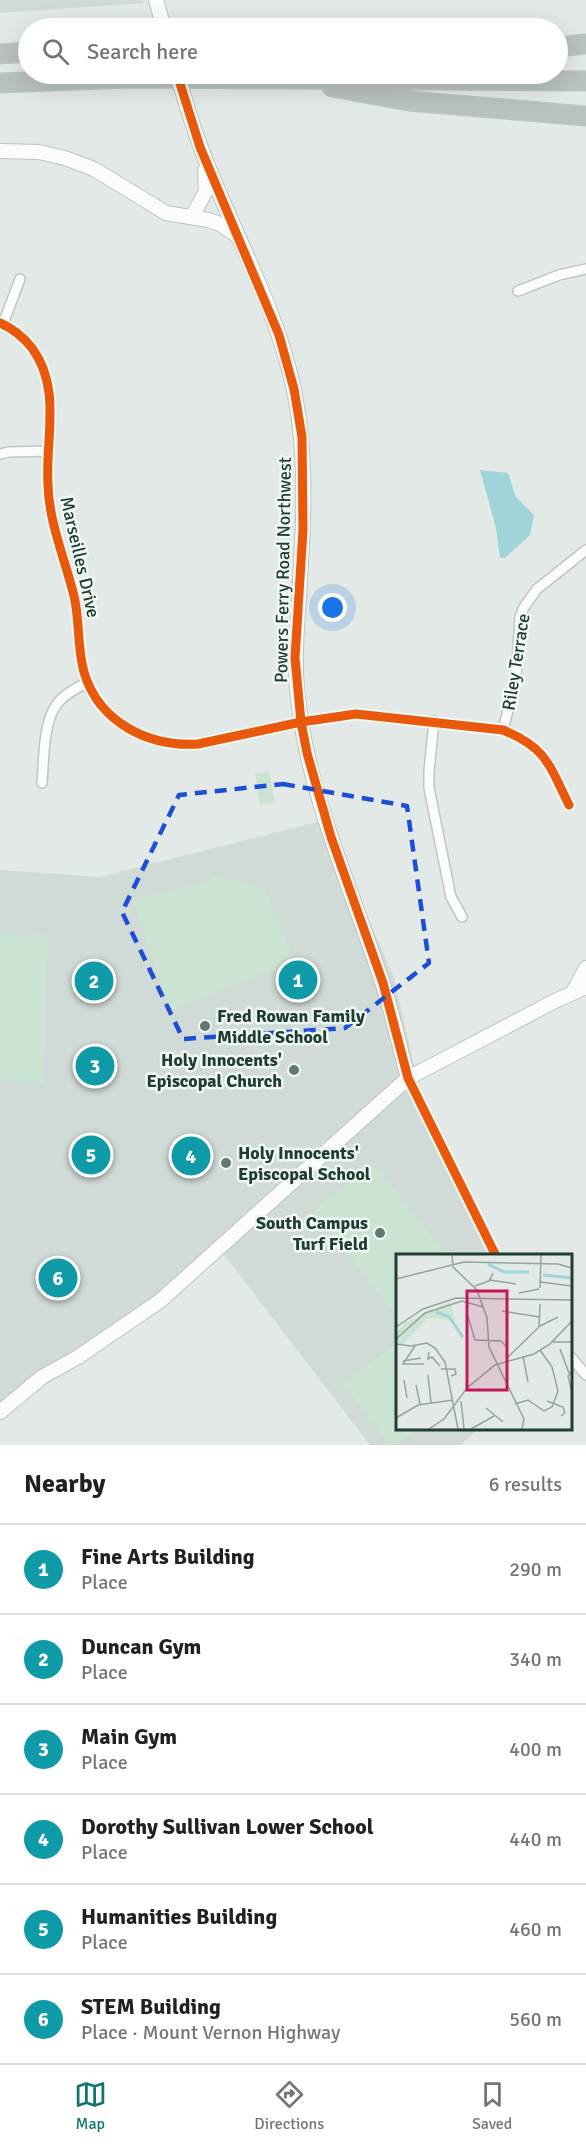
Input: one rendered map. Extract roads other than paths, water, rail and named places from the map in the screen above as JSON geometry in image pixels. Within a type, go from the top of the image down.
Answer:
[{"type":"highway","points":[[568,46],[586,44]]},
{"type":"highway","points":[[568,52],[586,52]]},
{"type":"highway","points":[[0,54],[18,53]]},
{"type":"highway","points":[[568,81],[586,81]]},
{"type":"highway","points":[[0,83],[18,82]]},
{"type":"highway","points":[[323,84],[409,101],[586,116]]},
{"type":"street","points":[[180,84],[202,153],[206,174],[206,191],[195,211]]},
{"type":"street","points":[[0,151],[39,152],[65,158],[93,169],[166,213],[208,219],[237,235]]},
{"type":"street","name":"Powers Ferry Road Northwest","points":[[202,153],[279,335],[294,389],[302,437],[303,530],[295,658],[301,722],[322,810],[383,983],[408,1078]]},
{"type":"street","points":[[177,215],[223,203]]},
{"type":"street","points":[[518,291],[586,268]]},
{"type":"street","points":[[2,324],[20,279]]},
{"type":"street","name":"Marseilles Drive","points":[[2,324],[27,343],[38,357],[45,372],[51,401],[48,451],[50,509],[78,615],[82,660],[88,682],[99,703],[117,721],[139,735],[163,743],[198,744],[301,722],[356,714],[503,730],[524,738],[541,752],[568,805]]},
{"type":"street","points":[[0,454],[48,451]]},
{"type":"street","name":"Riley Terrace","points":[[503,730],[516,679],[520,617],[524,607],[537,589],[586,550]]},
{"type":"street","points":[[42,783],[51,713],[63,697],[88,682]]},
{"type":"street","points":[[434,722],[429,788],[451,897],[462,917]]},
{"type":"street","points":[[573,993],[586,968]]},
{"type":"street","points":[[0,1412],[42,1377],[78,1357],[160,1301],[408,1078],[586,987]]},
{"type":"street","points":[[408,1078],[494,1254]]},
{"type":"street","points":[[571,1357],[586,1375]]},
{"type":"water","points":[[480,470],[508,473],[516,497],[534,515],[530,535],[505,558],[500,558],[496,528]]},
{"type":"place","name":"Fine Arts Building","points":[[298,980]]},
{"type":"place","name":"Duncan Gym","points":[[94,981]]},
{"type":"place","name":"Fred Rowan Family Middle School","points":[[205,1026]]},
{"type":"place","name":"Main Gym","points":[[95,1066]]},
{"type":"place","name":"Holy Innocents' Episcopal Church","points":[[294,1070]]},
{"type":"place","name":"Humanities Building","points":[[91,1155]]},
{"type":"place","name":"Dorothy Sullivan Lower School","points":[[191,1156]]},
{"type":"place","name":"Holy Innocents' Episcopal School","points":[[226,1163]]},
{"type":"place","name":"South Campus Turf Field","points":[[380,1233]]},
{"type":"place","name":"STEM Building","points":[[58,1278]]}]
